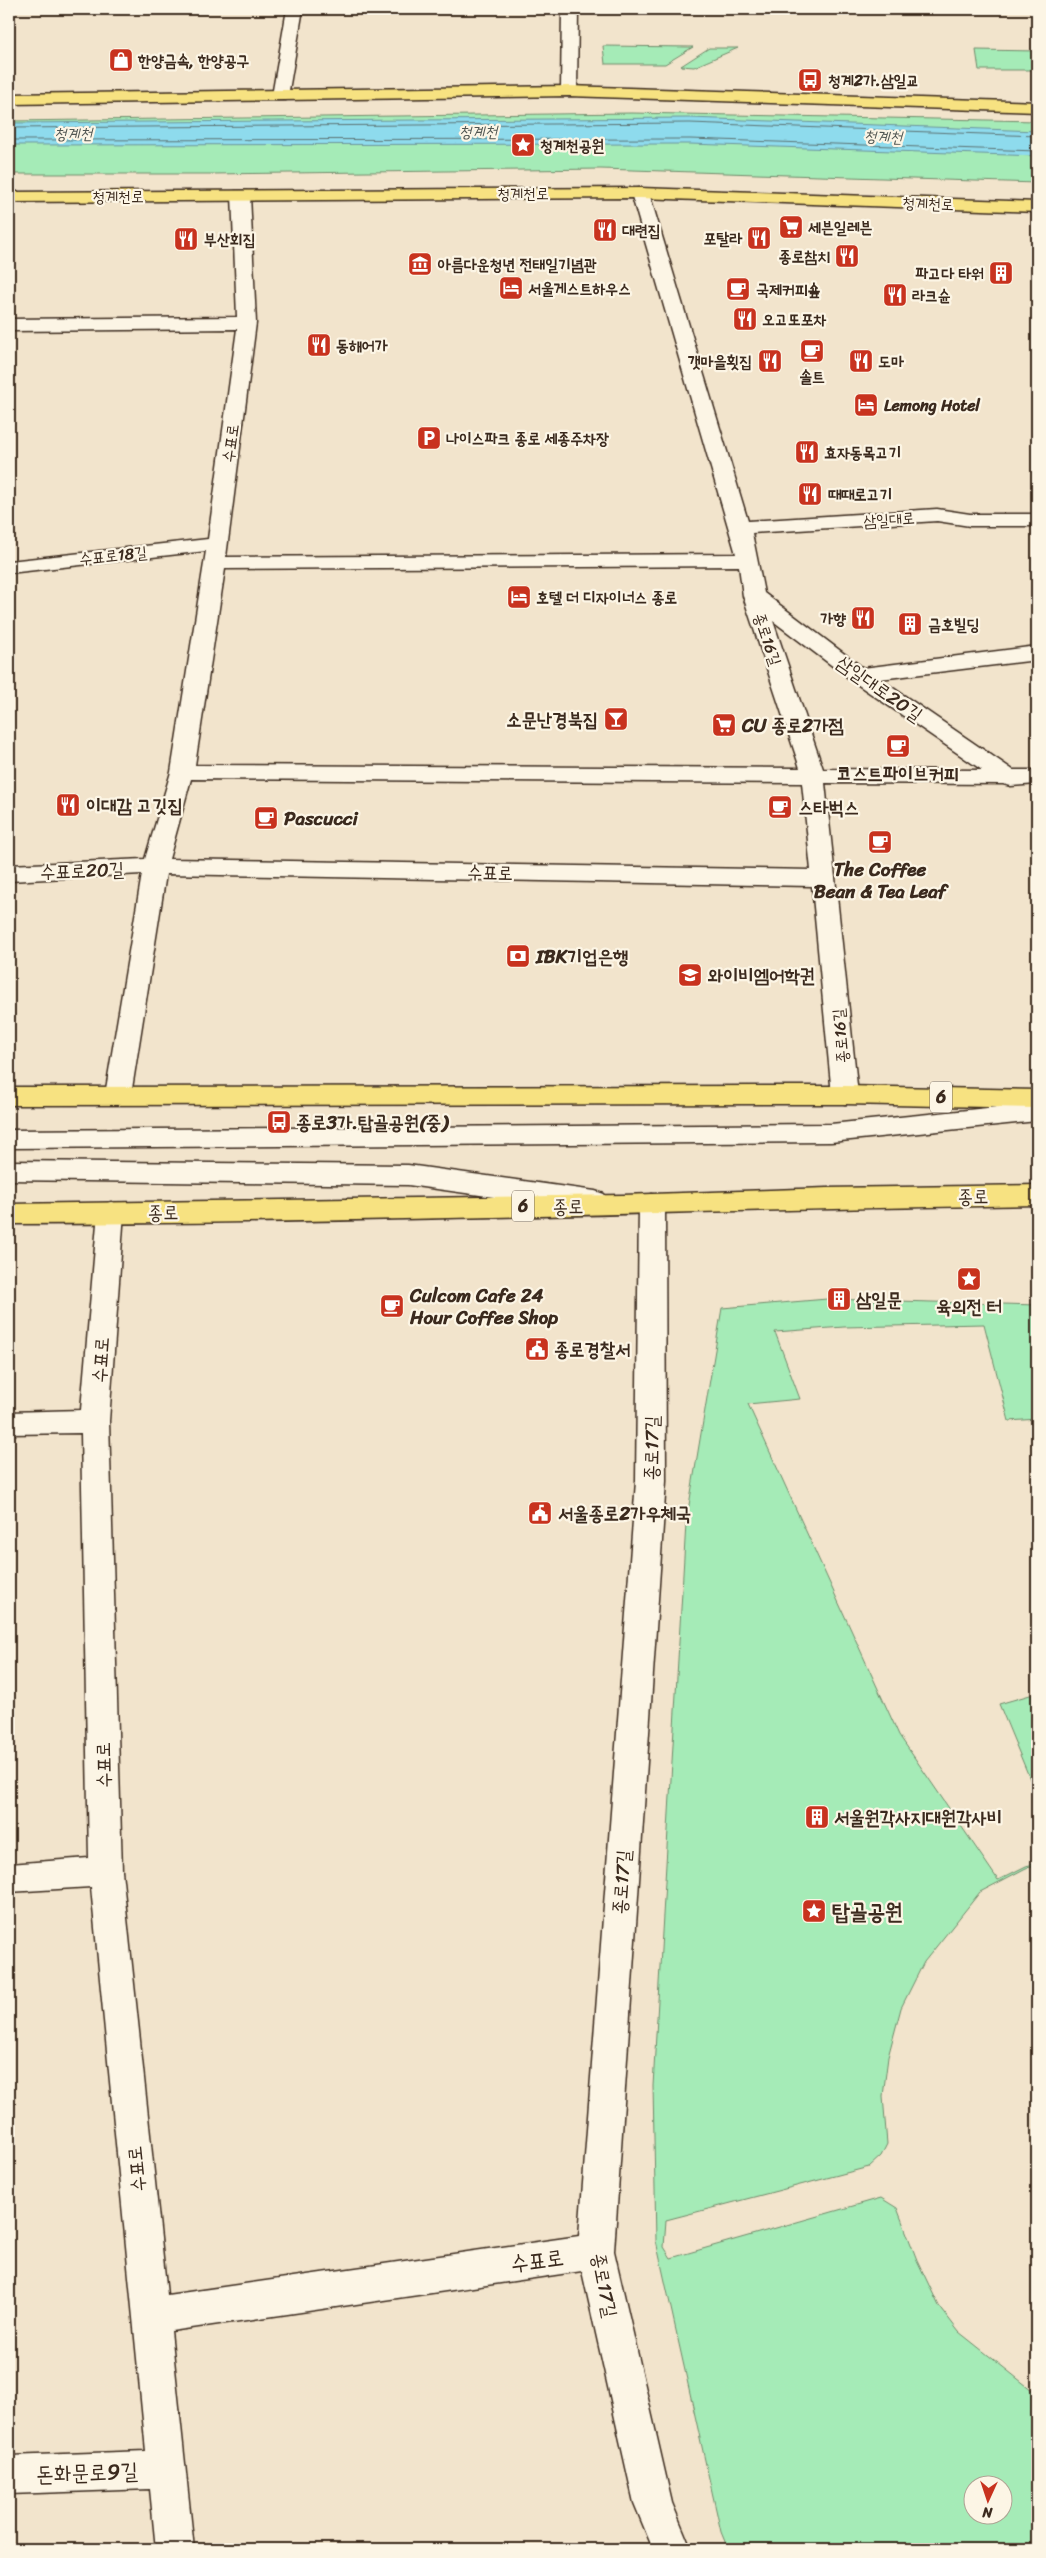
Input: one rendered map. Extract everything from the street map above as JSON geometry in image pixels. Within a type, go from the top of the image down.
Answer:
[{"type":"main road","points":[[9,98],[569,91],[1037,107]]},
{"type":"main road","name":"청계천로","points":[[9,197],[640,193],[1037,207]]},
{"type":"main road","name":"6","points":[[9,1096],[844,1095],[1037,1099]]},
{"type":"main road","name":"종로","points":[[9,1214],[638,1204],[827,1198],[1037,1195]]},
{"type":"street","points":[[280,96],[295,9]]},
{"type":"street","points":[[569,91],[570,9]]},
{"type":"street","name":"종로16길","points":[[640,193],[740,528],[754,596],[813,774],[844,1095]]},
{"type":"street","name":"수표로","points":[[118,1095],[155,866],[182,772],[216,554],[247,323],[241,195]]},
{"type":"street","points":[[9,326],[247,323]]},
{"type":"street","name":"삼일대로","points":[[740,528],[936,516],[970,520],[1037,520]]},
{"type":"street","points":[[216,554],[748,560]]},
{"type":"street","name":"수표로18길","points":[[9,567],[216,554]]},
{"type":"street","name":"삼일대로20길","points":[[754,596],[859,675],[1037,796]]},
{"type":"street","points":[[859,675],[1037,654]]},
{"type":"street","points":[[182,772],[813,774],[1037,777]]},
{"type":"street","name":"수표로","points":[[155,866],[824,878]]},
{"type":"street","name":"수표로20길","points":[[9,873],[155,866]]},
{"type":"street","points":[[9,1140],[831,1133],[1037,1112]]},
{"type":"street","points":[[9,1170],[408,1176],[638,1204]]},
{"type":"street","name":"종로17길","points":[[638,1204],[651,1481],[596,2251],[652,2503],[672,2549]]},
{"type":"street","name":"수표로","points":[[111,1212],[95,1421],[106,1871],[175,2549]]},
{"type":"street","points":[[9,1423],[95,1421]]},
{"type":"street","points":[[9,1878],[106,1871]]},
{"type":"street","name":"수표로","points":[[151,2316],[596,2251]]},
{"type":"street","name":"돈화문로9길","points":[[9,2475],[166,2469]]},
{"type":"green space","points":[[603,46],[693,47],[665,64],[605,64]]},
{"type":"green space","points":[[709,48],[738,48],[694,67],[681,66]]},
{"type":"green space","points":[[976,50],[1037,51],[1037,70],[979,70]]},
{"type":"green space","name":"청계천공원","points":[[632,113],[1037,121],[1037,183],[601,169],[212,174],[9,174],[9,121]]},
{"type":"green space","name":"탑골공원","points":[[827,1299],[1037,1305],[1037,1419],[1009,1421],[984,1324],[844,1327],[775,1332],[800,1399],[748,1404],[899,1735],[998,1880],[1026,1866],[1037,1863],[1037,1866],[1026,1868],[980,1892],[924,1962],[901,2008],[888,2057],[883,2096],[887,2144],[881,2156],[869,2167],[666,2220],[664,2247],[671,2258],[881,2198],[897,2208],[917,2260],[939,2306],[959,2332],[1037,2394],[1037,2549],[728,2549],[721,2532],[656,2241],[653,2086],[686,1523],[722,1308]]},
{"type":"green space","points":[[1037,1693],[1037,1796],[999,1704]]},
{"type":"water","name":"청계천","points":[[690,118],[1037,131],[1037,156],[690,144],[9,145],[9,123]]},
{"type":"place","name":"한양금속, 한양공구","points":[[121,60]]},
{"type":"place","name":"청계2가.삼일교","points":[[810,80]]},
{"type":"place","name":"청계천공원","points":[[523,145]]},
{"type":"place","name":"세븐일레븐","points":[[791,227]]},
{"type":"place","name":"대련집","points":[[605,230]]},
{"type":"place","name":"포탈라","points":[[759,238]]},
{"type":"place","name":"부산회집","points":[[186,239]]},
{"type":"place","name":"종로참치","points":[[847,256]]},
{"type":"place","name":"아름다운청년 전태일기념관","points":[[420,264]]},
{"type":"place","name":"파고다 타워","points":[[1001,273]]},
{"type":"place","name":"서울게스트하우스","points":[[511,288]]},
{"type":"place","name":"국제커피숖","points":[[738,289]]},
{"type":"place","name":"라크슌","points":[[895,295]]},
{"type":"place","name":"오고또포차","points":[[745,319]]},
{"type":"place","name":"동해어가","points":[[319,345]]},
{"type":"place","name":"솔트","points":[[812,351]]},
{"type":"place","name":"갯마을횟집","points":[[770,361]]},
{"type":"place","name":"도마","points":[[861,361]]},
{"type":"place","name":"Lemong Hotel","points":[[866,405]]},
{"type":"place","name":"나이스파크 종로 세종주차장","points":[[429,438]]},
{"type":"place","name":"효자동목고기","points":[[807,452]]},
{"type":"place","name":"때때로고기","points":[[810,494]]},
{"type":"place","name":"호텔 더 디자이너스 종로","points":[[519,597]]},
{"type":"place","name":"가향","points":[[863,618]]},
{"type":"place","name":"금호빌딩","points":[[910,624]]},
{"type":"place","name":"소문난경북집","points":[[616,719]]},
{"type":"place","name":"CU 종로2가점","points":[[724,725]]},
{"type":"place","name":"코스트파이브커피","points":[[898,746]]},
{"type":"place","name":"이대감 고깃집","points":[[68,805]]},
{"type":"place","name":"스타벅스","points":[[780,807]]},
{"type":"place","name":"Pascucci","points":[[266,818]]},
{"type":"place","name":"The Coffee Bean & Tea Leaf","points":[[880,842]]},
{"type":"place","name":"IBK기업은행","points":[[518,956]]},
{"type":"place","name":"와이비엠어학권","points":[[690,975]]},
{"type":"place","name":"종로3가.탑골공원(중)","points":[[279,1122]]},
{"type":"place","name":"육의전 터","points":[[969,1279]]},
{"type":"place","name":"삼일문","points":[[839,1299]]},
{"type":"place","name":"Culcom Cafe 24 Hour Coffee Shop","points":[[392,1306]]},
{"type":"place","name":"종로경찰서","points":[[537,1349]]},
{"type":"place","name":"서울종로2가우체국","points":[[540,1513]]},
{"type":"place","name":"서울원각사지대원각사비","points":[[817,1817]]},
{"type":"place","name":"탑골공원","points":[[814,1911]]}]
